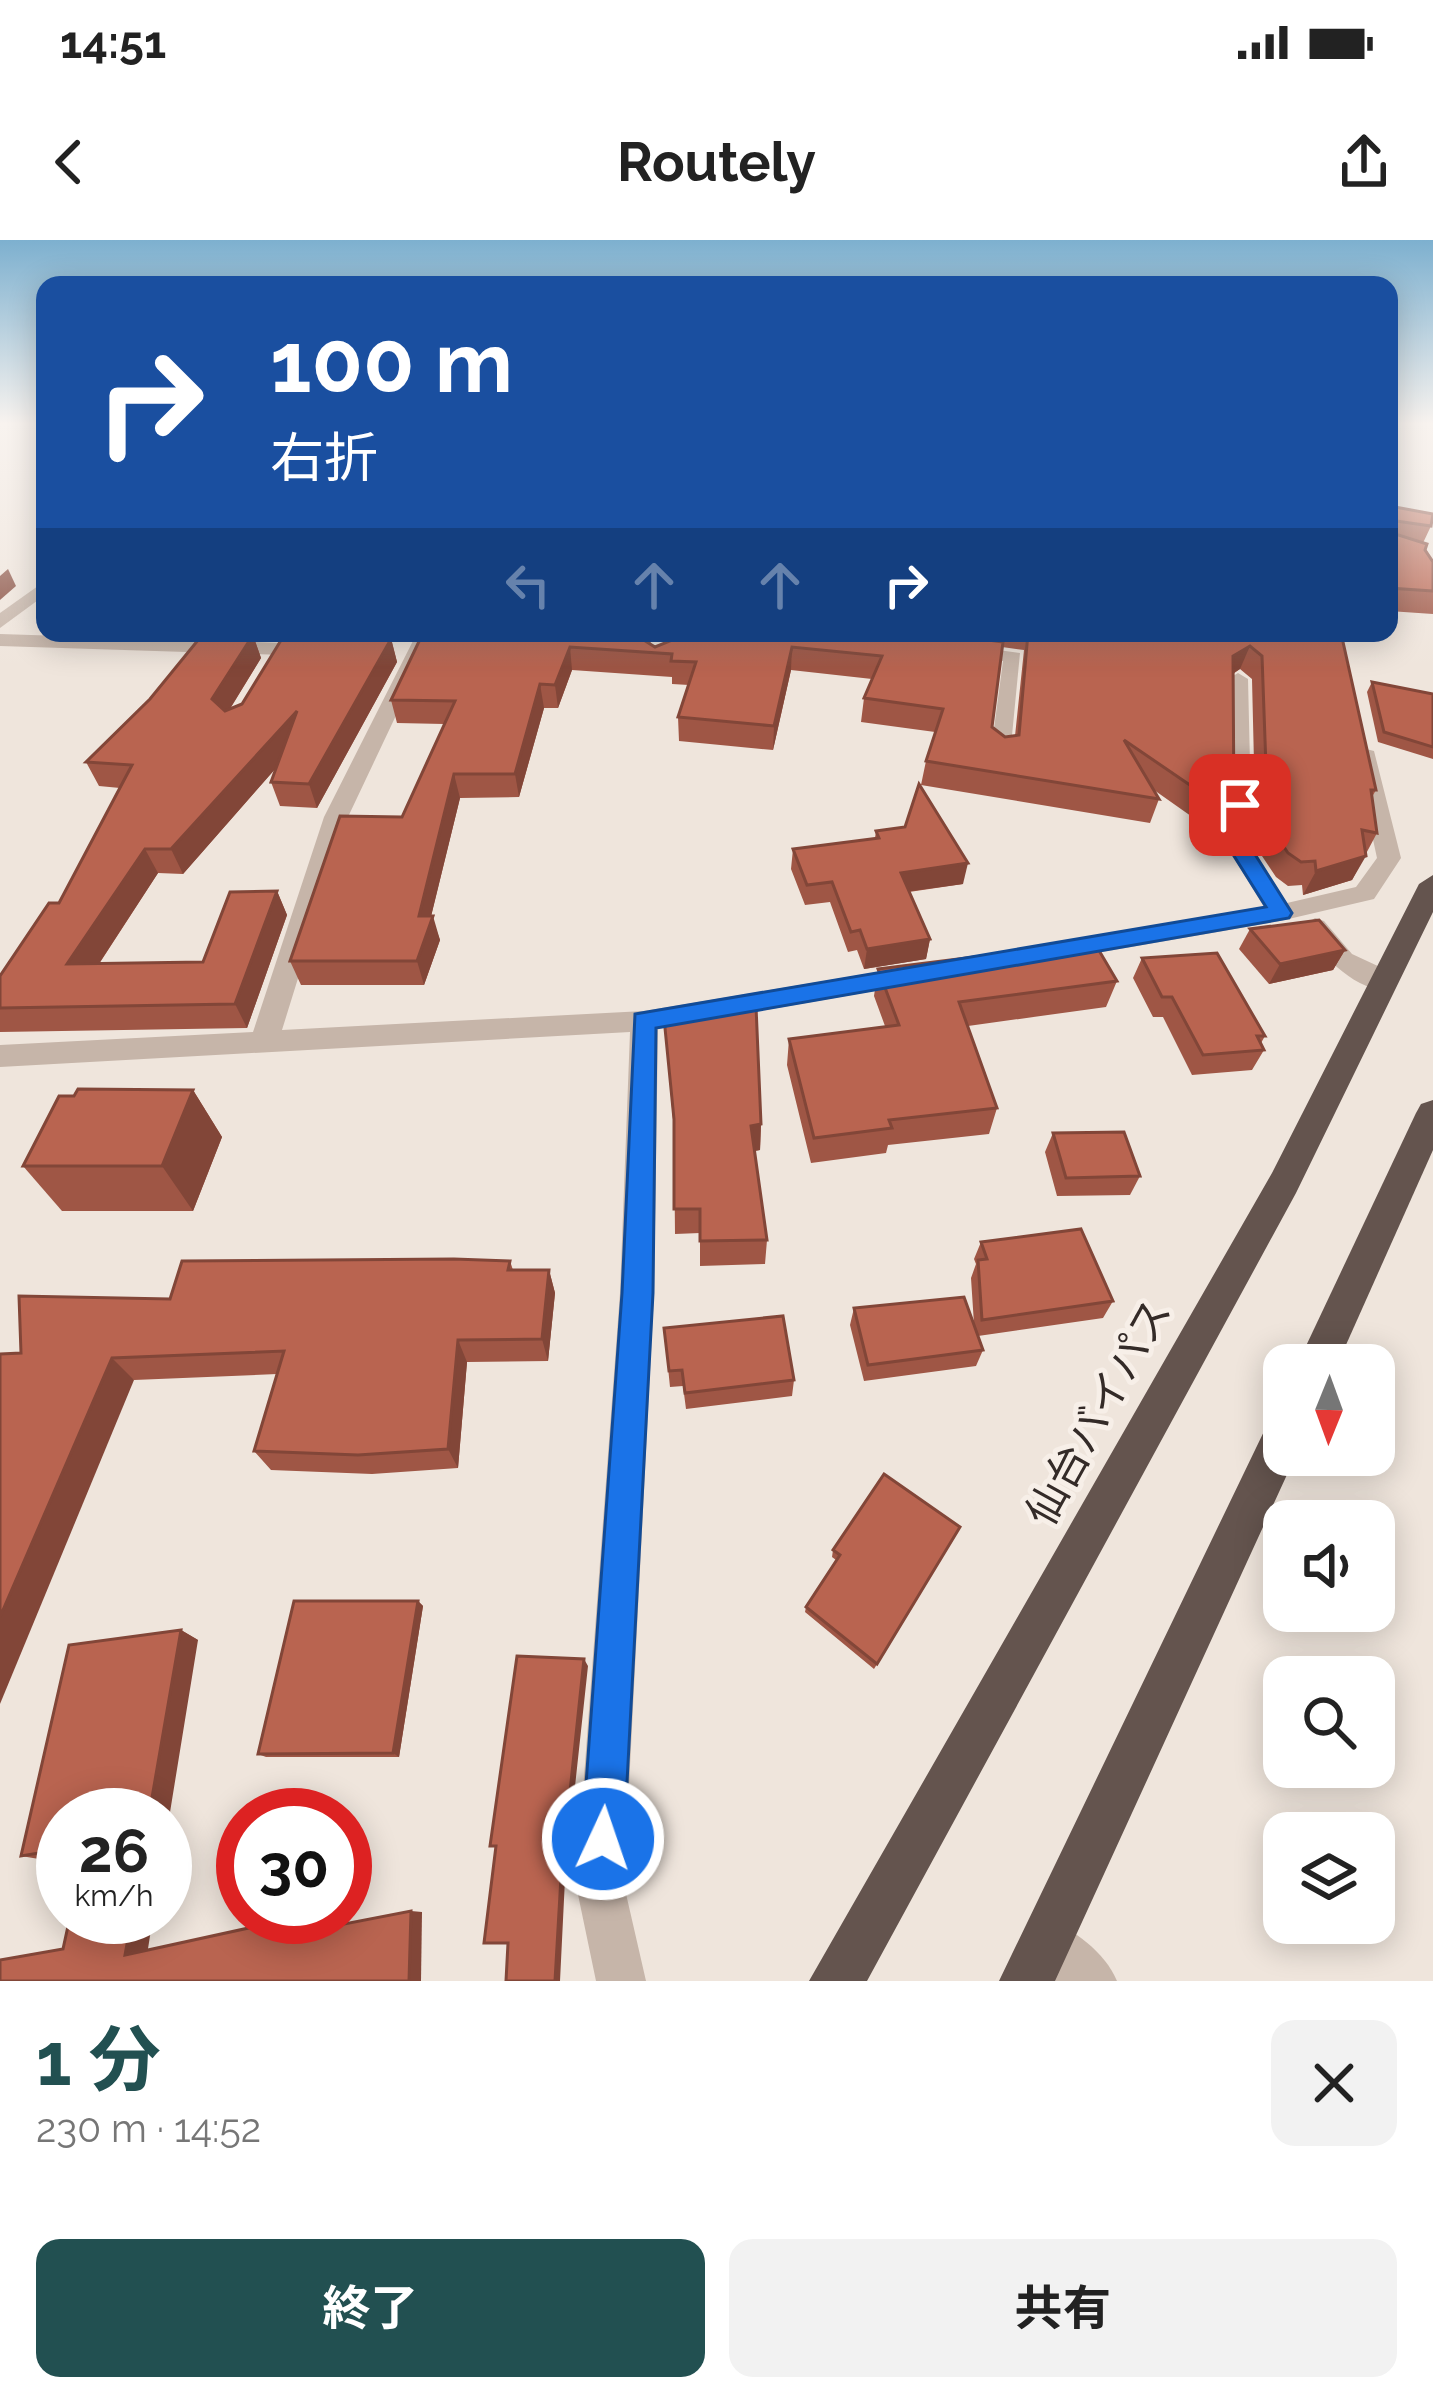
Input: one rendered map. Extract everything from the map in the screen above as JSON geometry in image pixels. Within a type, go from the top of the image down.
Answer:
[{"type":"highway","name":"仙台バイパス","points":[[837,1981],[1283,1184],[1433,884]]},
{"type":"highway","points":[[1328,1344],[1426,1155],[1433,1113]]},
{"type":"highway","points":[[1036,1961],[1265,1476]]},
{"type":"street","points":[[0,622],[36,593]]},
{"type":"street","points":[[0,640],[276,658],[327,650]]},
{"type":"street","points":[[906,642],[1013,657],[1002,752]]},
{"type":"street","points":[[264,1042],[336,817],[413,646]]},
{"type":"street","points":[[1238,679],[1240,848],[1290,911],[1343,961],[1385,981]]},
{"type":"street","points":[[1019,957],[1290,911],[1366,893],[1389,858],[1359,723]]},
{"type":"street","points":[[0,1056],[644,1021],[949,969]]},
{"type":"street","points":[[621,1981],[600,1885],[637,1293],[644,1021]]},
{"type":"street","points":[[1036,1961],[1092,1981]]},
{"type":"building","points":[[1398,508],[1433,514],[1431,526],[1398,521]]},
{"type":"building","points":[[1398,535],[1427,544],[1425,550],[1433,562],[1433,591],[1398,589]]},
{"type":"building","points":[[196,642],[249,642],[212,699],[225,711],[242,704],[280,642],[389,642],[309,784],[271,782],[297,711],[171,849],[145,849],[67,964],[203,962],[230,892],[277,891],[235,1004],[0,1008],[0,976],[49,903],[59,903],[132,765],[86,762],[150,699]]},
{"type":"building","points":[[419,642],[647,642],[655,647],[668,642],[1003,642],[992,727],[1005,737],[1019,735],[1027,642],[1343,642],[1376,790],[1371,790],[1377,833],[1362,830],[1366,856],[1316,871],[1315,861],[1301,862],[1288,853],[1268,823],[1262,656],[1250,646],[1233,656],[1234,811],[1124,740],[1159,799],[926,761],[943,709],[864,698],[882,656],[792,647],[774,726],[678,717],[696,662],[671,661],[672,654],[570,647],[555,685],[540,684],[515,774],[454,774],[419,916],[433,916],[417,961],[290,961],[340,816],[402,817],[455,701],[391,700]]},
{"type":"building","points":[[1372,682],[1433,694],[1433,747],[1384,732]]},
{"type":"building","points":[[919,784],[968,863],[901,873],[930,939],[867,949],[860,930],[851,932],[832,882],[807,885],[793,849],[879,838],[876,831],[905,827]]},
{"type":"building","points":[[1319,920],[1345,950],[1280,964],[1250,929]]},
{"type":"building","points":[[1094,942],[1117,981],[959,1002],[997,1108],[889,1120],[892,1128],[814,1138],[789,1039],[899,1025],[878,969]]},
{"type":"building","points":[[1217,953],[1265,1036],[1257,1036],[1264,1050],[1203,1055],[1172,997],[1162,997],[1142,958]]},
{"type":"building","points":[[756,1006],[761,1124],[751,1126],[767,1240],[700,1241],[700,1209],[674,1209],[674,1119],[664,1018],[693,1016],[692,1010]]},
{"type":"building","points":[[78,1089],[193,1090],[162,1166],[23,1166],[59,1096],[74,1096]]},
{"type":"building","points":[[1124,1132],[1140,1176],[1066,1178],[1053,1133]]},
{"type":"building","points":[[1081,1229],[1113,1301],[982,1320],[978,1260],[987,1259],[981,1242]]},
{"type":"building","points":[[182,1261],[510,1261],[508,1270],[549,1270],[542,1339],[458,1340],[448,1449],[358,1455],[254,1451],[284,1351],[112,1358],[0,1617],[0,1354],[21,1353],[19,1296],[170,1299]]},
{"type":"building","points":[[964,1297],[983,1350],[868,1365],[854,1308]]},
{"type":"building","points":[[783,1316],[794,1380],[685,1393],[682,1370],[669,1371],[664,1328]]},
{"type":"building","points":[[884,1474],[960,1527],[877,1664],[806,1607],[840,1555],[833,1550]]},
{"type":"building","points":[[294,1601],[418,1601],[393,1753],[258,1754]]},
{"type":"building","points":[[181,1630],[154,1788],[36,1788],[69,1645]]},
{"type":"building","points":[[517,1656],[584,1659],[555,1981],[506,1981],[508,1943],[484,1943],[496,1846],[490,1846]]},
{"type":"building","points":[[36,1790],[36,1854],[21,1856]]},
{"type":"building","points":[[411,1911],[409,1981],[0,1981],[0,1960],[63,1949],[64,1944],[127,1944],[125,1955],[216,1935],[216,1944],[372,1944],[372,1919]]},
{"type":"route","points":[[603,1839],[637,1293],[644,1021],[1280,913],[1240,848],[1240,805]]}]
